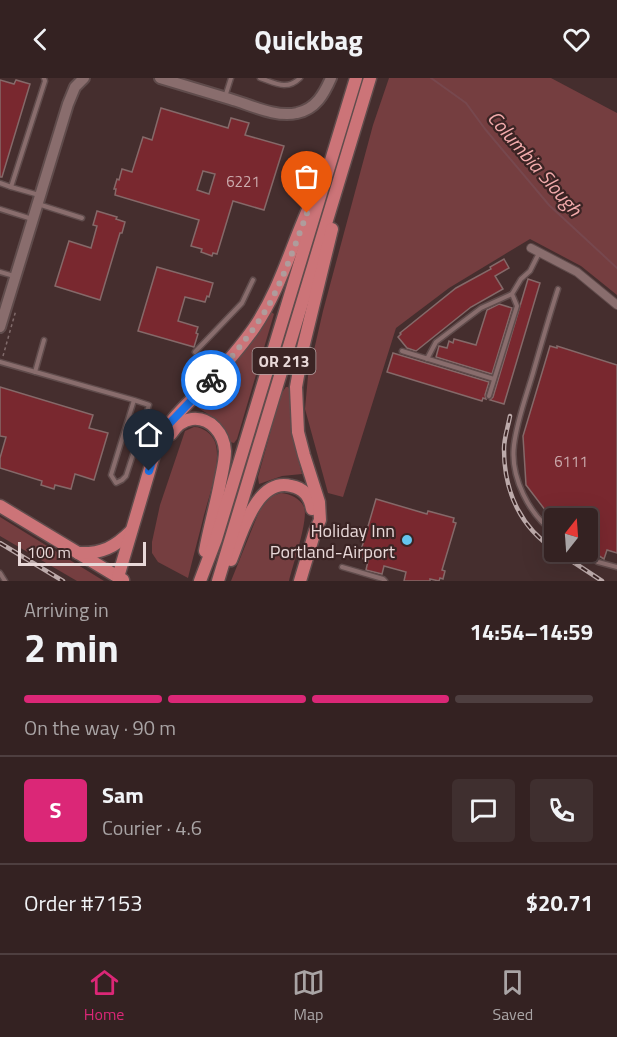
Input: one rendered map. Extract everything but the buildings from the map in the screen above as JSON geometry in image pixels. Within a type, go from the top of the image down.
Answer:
[{"type":"main road","name":"OR 213","points":[[200,579],[222,518],[356,78]]},
{"type":"main road","name":"OR 213","points":[[219,581],[370,78]]},
{"type":"main road","points":[[300,581],[320,520],[319,502],[303,455],[298,432],[296,387],[303,348],[334,221],[346,157]]},
{"type":"main road","points":[[122,580],[132,531],[161,436],[174,418],[240,347],[270,302],[330,164]]},
{"type":"main road","points":[[122,580],[167,440],[179,424],[192,419],[208,421],[214,426],[225,450],[200,579]]},
{"type":"main road","points":[[219,581],[251,511],[257,501],[271,489],[287,485],[304,492],[311,502],[315,531]]},
{"type":"main road","points":[[0,506],[122,580]]},
{"type":"main road","points":[[76,553],[110,548],[132,531]]},
{"type":"street","points":[[0,327],[68,104],[75,87],[84,78]]},
{"type":"street","points":[[160,78],[282,114],[297,113],[311,107],[322,97],[331,78]]},
{"type":"street","points":[[531,248],[577,272],[617,304]]},
{"type":"lane","points":[[11,187],[45,81],[44,78]]},
{"type":"lane","points":[[225,98],[231,78]]},
{"type":"lane","points":[[260,78],[286,86],[300,78]]},
{"type":"lane","points":[[0,183],[82,218]]},
{"type":"lane","points":[[0,209],[33,219]]},
{"type":"lane","points":[[427,359],[436,342],[445,335],[481,308],[512,294],[521,279],[530,272],[540,253]]},
{"type":"lane","points":[[0,272],[15,277]]},
{"type":"lane","points":[[195,352],[242,303],[253,280]]},
{"type":"lane","points":[[544,524],[531,510],[521,492],[513,447],[558,289]]},
{"type":"lane","points":[[489,396],[517,306],[512,294]]},
{"type":"lane","points":[[35,372],[44,340]]},
{"type":"lane","points":[[402,351],[494,379]]},
{"type":"lane","points":[[1,362],[134,400],[148,405],[126,476],[116,483],[111,475],[134,400]]},
{"type":"lane","points":[[598,562],[617,567]]},
{"type":"lane","points":[[342,567],[386,581]]},
{"type":"lane","points":[[0,573],[5,581]]},
{"type":"path","points":[[1,362],[16,310]]},
{"type":"shaded area","points":[[389,78],[551,78],[617,113],[617,295],[581,266],[530,239],[449,288],[396,328],[343,497],[328,493],[305,409],[308,376],[373,125]]},
{"type":"shaded area","points":[[270,311],[274,314],[237,439],[234,443],[230,442],[226,431],[217,420],[197,407],[197,402]]},
{"type":"shaded area","points":[[286,387],[290,390],[292,434],[302,474],[282,476],[259,484],[258,477],[281,394]]},
{"type":"shaded area","points":[[194,427],[212,436],[217,450],[217,459],[214,479],[188,578],[158,562],[152,553],[152,542],[160,505],[185,431]]},
{"type":"shaded area","points":[[281,493],[297,499],[304,507],[305,513],[289,581],[231,581],[260,509],[272,496]]},
{"type":"shaded area","points":[[0,517],[104,581],[77,581],[0,536]]},
{"type":"waterway","name":"Columbia Slough","points":[[431,78],[466,103],[549,205],[617,268]]},
{"type":"railway","points":[[510,416],[504,449],[507,479],[516,507],[523,519],[544,542]]},
{"type":"railway","points":[[0,543],[63,581]]},
{"type":"railway","points":[[573,562],[602,581]]},
{"type":"way so far","points":[[211,380],[240,347],[270,302],[307,213]]},
{"type":"place","name":"Holiday Inn Portland-Airport","points":[[407,540]]},
{"type":"route","points":[[149,471],[158,442],[168,425],[211,380]]}]
